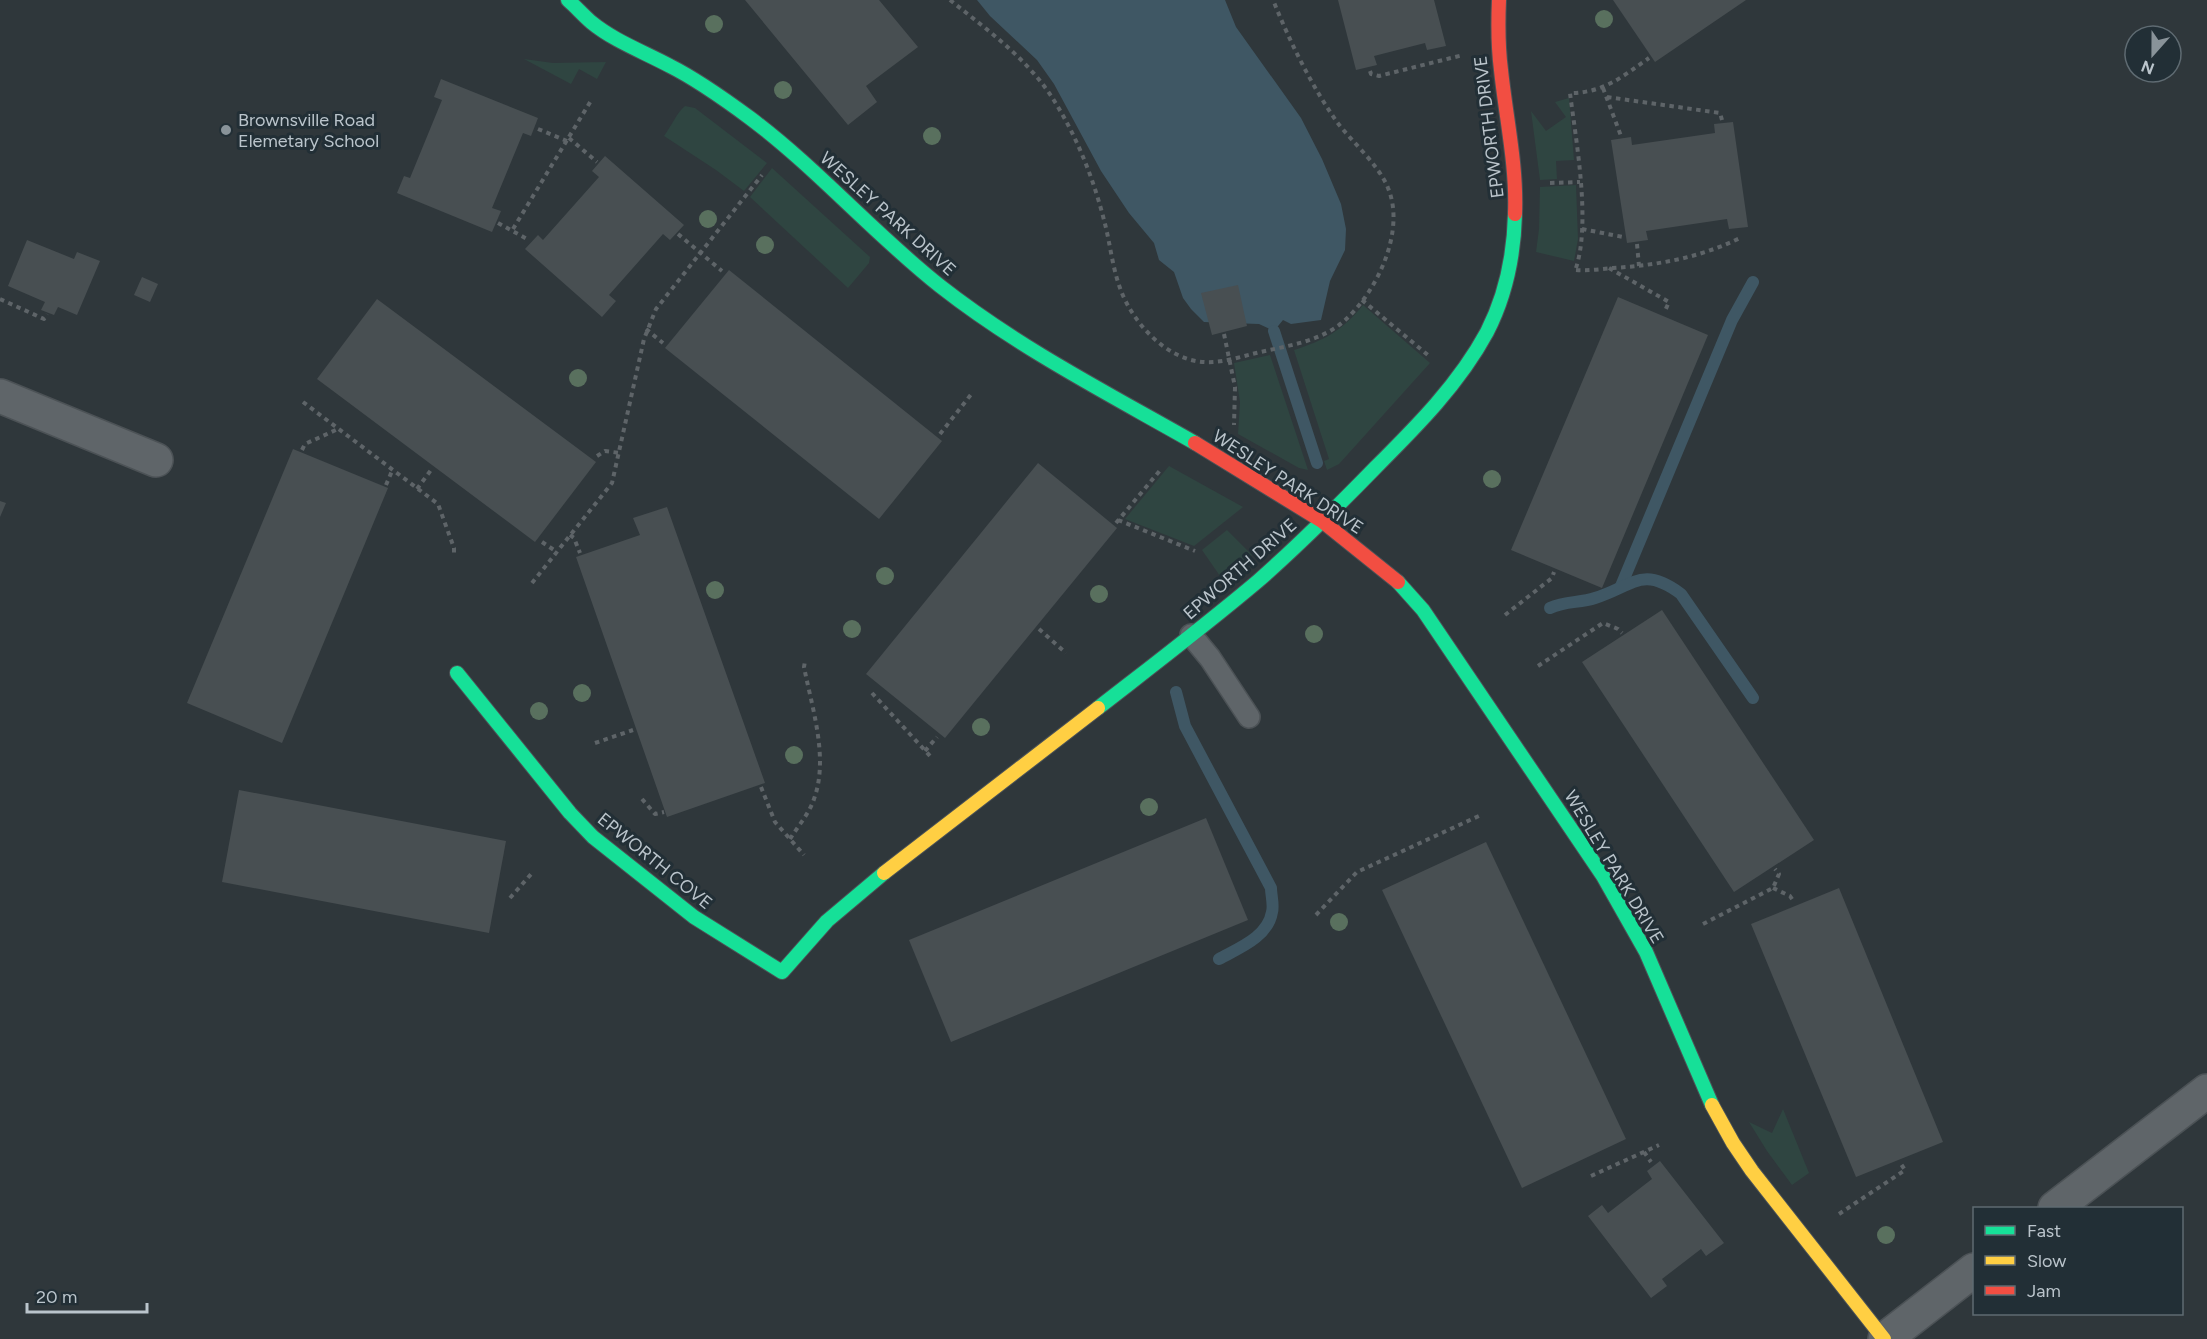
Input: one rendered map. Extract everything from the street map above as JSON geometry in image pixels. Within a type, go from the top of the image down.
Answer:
[{"type":"street","name":"WESLEY PARK DRIVE","points":[[568,0],[591,22],[614,38],[674,67],[750,118],[940,286],[995,327],[1197,444],[1322,521],[1395,578],[1423,610],[1603,876],[1646,952],[1708,1098],[1733,1143],[1752,1171],[1885,1339]]},
{"type":"street","name":"EPWORTH DRIVE","points":[[782,972],[799,948],[854,896],[1053,744],[1266,574],[1322,521],[1452,387],[1481,347],[1504,292],[1515,242],[1514,169],[1498,51],[1498,0]]},
{"type":"street","points":[[0,396],[156,460]]},
{"type":"street","name":"EPWORTH COVE","points":[[457,673],[570,813],[593,837],[694,917],[782,972]]},
{"type":"street","points":[[2058,1207],[2207,1091]]},
{"type":"street","points":[[1885,1339],[1973,1271]]},
{"type":"lane","points":[[1191,634],[1210,658],[1249,717]]},
{"type":"path","points":[[950,0],[1028,66],[1058,106],[1095,187],[1120,288],[1132,313],[1168,350],[1202,362],[1230,359],[1289,346],[1328,332],[1347,318],[1362,300],[1389,250],[1393,228],[1393,205],[1388,187],[1337,121],[1319,92],[1282,23],[1273,0]]},
{"type":"path","points":[[1370,71],[1371,74],[1379,76],[1472,52]]},
{"type":"path","points":[[1649,58],[1604,88],[1570,93],[1580,182],[1582,229],[1581,250],[1576,269],[1639,266],[1690,258],[1716,250],[1740,238]]},
{"type":"path","points":[[1604,88],[1621,136]]},
{"type":"path","points":[[1607,97],[1720,113],[1722,120]]},
{"type":"path","points":[[513,229],[592,99]]},
{"type":"path","points":[[538,129],[568,140],[597,162]]},
{"type":"path","points":[[532,583],[612,483],[646,329],[656,309],[764,173]]},
{"type":"path","points":[[1541,183],[1580,182]]},
{"type":"path","points":[[498,223],[513,229],[529,240]]},
{"type":"path","points":[[1582,229],[1623,237]]},
{"type":"path","points":[[678,234],[722,271]]},
{"type":"path","points":[[1637,244],[1639,266]]},
{"type":"path","points":[[1609,268],[1669,302],[1664,313]]},
{"type":"path","points":[[0,299],[44,319],[47,314]]},
{"type":"path","points":[[1362,300],[1436,362]]},
{"type":"path","points":[[646,329],[663,343]]},
{"type":"path","points":[[1224,334],[1235,387],[1234,427]]},
{"type":"path","points":[[940,434],[973,392]]},
{"type":"path","points":[[303,402],[438,504],[454,548],[454,555]]},
{"type":"path","points":[[302,450],[305,444],[338,429]]},
{"type":"path","points":[[597,456],[605,451],[620,453]]},
{"type":"path","points":[[1168,461],[1117,521],[1195,551]]},
{"type":"path","points":[[417,489],[431,470]]},
{"type":"path","points":[[386,485],[392,471]]},
{"type":"path","points":[[570,535],[574,538],[580,553]]},
{"type":"path","points":[[542,542],[556,552]]},
{"type":"path","points":[[1505,615],[1552,578],[1554,572]]},
{"type":"path","points":[[1538,666],[1603,623],[1618,628],[1622,633]]},
{"type":"path","points":[[1039,630],[1066,653]]},
{"type":"path","points":[[790,839],[805,818],[814,799],[820,759],[804,667],[806,661]]},
{"type":"path","points":[[872,693],[931,757]]},
{"type":"path","points":[[595,743],[633,730]]},
{"type":"path","points":[[925,751],[937,737]]},
{"type":"path","points":[[761,787],[775,822],[804,855]]},
{"type":"path","points":[[642,799],[656,814],[664,812]]},
{"type":"path","points":[[1316,915],[1357,872],[1481,815]]},
{"type":"path","points":[[1703,924],[1773,888],[1779,874],[1775,869]]},
{"type":"path","points":[[510,898],[532,872]]},
{"type":"path","points":[[1773,888],[1790,896],[1794,902]]},
{"type":"path","points":[[1591,1176],[1659,1145]]},
{"type":"path","points":[[1644,1152],[1651,1161]]},
{"type":"path","points":[[1839,1214],[1905,1170],[1901,1164]]},
{"type":"green space","points":[[524,59],[553,63],[606,62],[597,79],[579,69],[571,84]]},
{"type":"green space","points":[[1569,98],[1574,160],[1556,161],[1557,179],[1540,180],[1531,111],[1546,131],[1566,117],[1555,102]]},
{"type":"green space","points":[[685,106],[695,108],[767,163],[744,191],[664,136]]},
{"type":"green space","points":[[772,168],[870,257],[869,263],[848,288],[750,197]]},
{"type":"green space","points":[[1576,185],[1578,239],[1574,261],[1536,252],[1540,187]]},
{"type":"green space","points":[[1363,305],[1430,363],[1339,464],[1327,470],[1324,461],[1329,459],[1294,350],[1332,334],[1348,322]]},
{"type":"green space","points":[[1270,355],[1308,470],[1299,468],[1238,434],[1240,402],[1234,363]]},
{"type":"green space","points":[[1169,466],[1243,507],[1194,546],[1125,519]]},
{"type":"green space","points":[[1227,530],[1252,555],[1235,573],[1225,579],[1220,576],[1202,550]]},
{"type":"green space","points":[[1783,1109],[1809,1173],[1792,1185],[1749,1122],[1772,1133]]},
{"type":"water","points":[[977,0],[1225,0],[1236,27],[1301,118],[1341,204],[1346,229],[1345,250],[1330,281],[1321,320],[1291,324],[1283,320],[1274,331],[1259,324],[1204,322],[1183,298],[1174,272],[1159,260],[1154,243],[1129,213],[1101,171],[1054,84],[1037,60],[990,16]]},
{"type":"building","points":[[745,0],[879,0],[918,47],[866,86],[877,102],[848,125]]},
{"type":"building","points":[[1338,0],[1434,0],[1446,46],[1427,50],[1425,43],[1374,56],[1377,65],[1356,70]]},
{"type":"building","points":[[1613,0],[1746,0],[1655,62]]},
{"type":"building","points":[[441,79],[538,118],[531,136],[523,133],[492,208],[501,211],[492,232],[397,193],[404,176],[410,178],[442,100],[434,97]]},
{"type":"building","points":[[1733,122],[1748,227],[1729,229],[1727,219],[1646,231],[1648,240],[1627,243],[1611,140],[1631,137],[1632,145],[1715,133],[1714,124]]},
{"type":"building","points":[[605,156],[684,225],[670,240],[663,234],[609,295],[616,301],[602,317],[525,249],[538,235],[543,240],[599,177],[592,171]]},
{"type":"building","points":[[27,240],[74,259],[77,252],[100,261],[77,315],[58,307],[54,315],[41,310],[45,302],[8,286]]},
{"type":"building","points":[[729,270],[942,441],[879,519],[665,348]]},
{"type":"building","points":[[142,277],[158,284],[150,302],[134,295]]},
{"type":"building","points":[[1238,285],[1247,326],[1212,335],[1201,293]]},
{"type":"building","points":[[1618,297],[1708,335],[1602,588],[1511,550]]},
{"type":"building","points":[[377,299],[596,462],[535,542],[317,379]]},
{"type":"building","points":[[293,449],[388,488],[282,743],[187,703]]},
{"type":"building","points":[[1038,463],[1117,528],[945,738],[866,674]]},
{"type":"building","points":[[0,501],[6,503],[0,517]]},
{"type":"building","points":[[667,507],[765,783],[667,817],[576,557],[640,535],[633,518]]},
{"type":"building","points":[[1662,610],[1814,840],[1734,892],[1582,662]]},
{"type":"building","points":[[239,790],[506,841],[489,933],[222,882]]},
{"type":"building","points":[[1206,818],[1248,920],[951,1042],[909,940]]},
{"type":"building","points":[[1486,842],[1626,1139],[1522,1188],[1382,890]]},
{"type":"building","points":[[1839,888],[1943,1142],[1856,1177],[1751,924]]},
{"type":"building","points":[[1660,1161],[1724,1243],[1706,1256],[1701,1249],[1662,1279],[1667,1286],[1651,1298],[1588,1216],[1602,1205],[1608,1213],[1652,1179],[1647,1171]]},
{"type":"waterway","points":[[1621,586],[1732,320],[1753,282]]},
{"type":"waterway","points":[[1274,331],[1317,463]]},
{"type":"waterway","points":[[1550,608],[1595,598],[1647,579],[1668,585],[1681,594],[1753,698]]},
{"type":"waterway","points":[[1176,692],[1185,726],[1271,888],[1273,909],[1265,928],[1252,941],[1219,959]]},
{"type":"traffic: fast","points":[[568,0],[609,35],[690,77],[750,118],[799,158],[916,266],[970,309],[1033,350],[1195,443]]},
{"type":"traffic: fast","points":[[1098,708],[1258,581],[1303,540],[1436,404],[1464,369],[1494,318],[1508,275],[1515,214]]},
{"type":"traffic: fast","points":[[1398,582],[1423,610],[1603,876],[1646,952],[1712,1105]]},
{"type":"traffic: fast","points":[[457,673],[570,813],[593,837],[694,917],[782,972],[827,921],[884,873]]},
{"type":"traffic: slow","points":[[884,873],[1098,708]]},
{"type":"traffic: slow","points":[[1712,1105],[1752,1171],[1884,1339]]},
{"type":"traffic: jam","points":[[1499,0],[1499,53],[1513,160],[1515,214]]},
{"type":"traffic: jam","points":[[1195,443],[1322,521],[1398,582]]},
{"type":"place","name":"Brownsville Road Elemetary School","points":[[226,130]]}]
